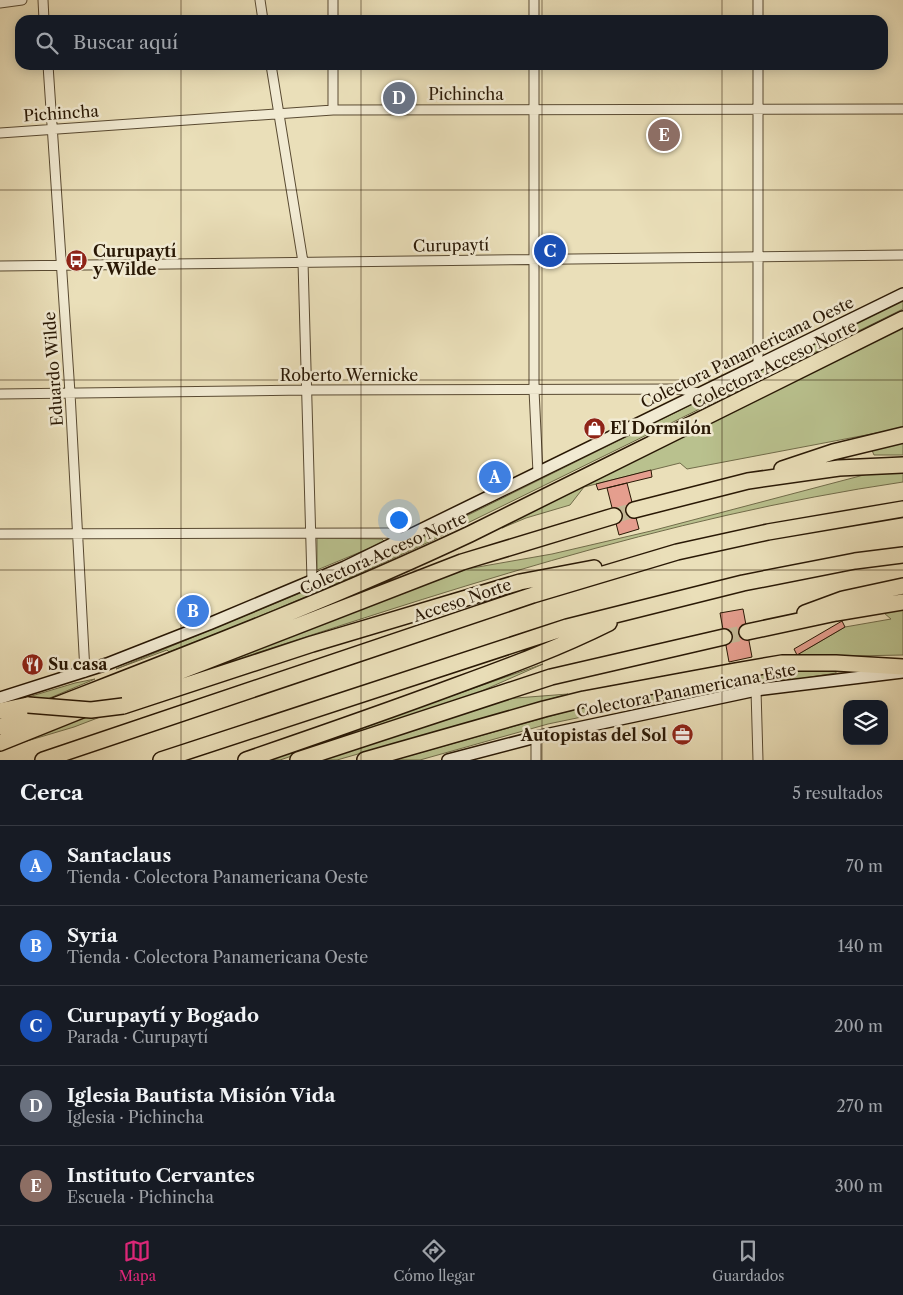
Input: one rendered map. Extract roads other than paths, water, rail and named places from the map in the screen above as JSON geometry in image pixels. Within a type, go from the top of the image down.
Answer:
[{"type":"highway","name":"Colectora Acceso Norte","points":[[0,727],[206,646],[412,561],[903,319]]},
{"type":"highway","points":[[634,510],[748,481],[826,454],[903,435]]},
{"type":"highway","points":[[748,481],[839,468],[903,465]]},
{"type":"highway","name":"Acceso Norte","points":[[42,760],[533,595],[677,552],[768,532],[903,510]]},
{"type":"highway","points":[[0,743],[462,562],[614,516]]},
{"type":"highway","points":[[0,711],[28,705],[91,710],[123,706],[312,644],[520,582],[677,552]]},
{"type":"highway","points":[[161,760],[567,627],[743,583],[903,555]]},
{"type":"highway","points":[[779,625],[831,603],[903,586]]},
{"type":"highway","points":[[747,632],[903,602]]},
{"type":"highway","points":[[246,760],[346,726],[537,656],[573,642],[633,611]]},
{"type":"highway","points":[[298,760],[551,677],[724,637]]},
{"type":"highway","points":[[365,760],[584,699],[735,671],[782,663],[836,663],[903,667]]},
{"type":"street","points":[[0,3],[22,0]]},
{"type":"street","points":[[43,0],[44,15]]},
{"type":"street","points":[[260,0],[262,15]]},
{"type":"street","points":[[333,0],[333,15]]},
{"type":"street","points":[[534,0],[534,15]]},
{"type":"street","points":[[758,0],[758,15]]},
{"type":"street","name":"Eduardo Wilde","points":[[48,70],[70,393],[85,672]]},
{"type":"street","points":[[272,70],[303,262],[312,580]]},
{"type":"street","points":[[333,70],[334,110]]},
{"type":"street","points":[[534,70],[534,390],[538,473]]},
{"type":"street","points":[[758,70],[758,364]]},
{"type":"street","name":"Pichincha","points":[[0,133],[334,110],[903,109]]},
{"type":"street","name":"Curupaytí","points":[[0,266],[903,255]]},
{"type":"street","name":"Colectora Panamericana Oeste","points":[[0,698],[85,672],[209,624],[312,580],[403,539],[903,294]]},
{"type":"street","name":"Roberto Wernicke","points":[[0,394],[306,390],[680,389],[698,393]]},
{"type":"street","points":[[0,534],[388,534],[403,539]]},
{"type":"street","name":"Colectora Panamericana Este","points":[[448,760],[536,736],[756,690],[903,672]]},
{"type":"street","points":[[756,690],[758,760]]},
{"type":"street","points":[[536,736],[536,760]]},
{"type":"tunnel","points":[[614,516],[634,510]]},
{"type":"tunnel","points":[[724,637],[747,632]]},
{"type":"place","name":"Iglesia Bautista Misión Vida","points":[[399,98]]},
{"type":"place","name":"Instituto Cervantes","points":[[664,135]]},
{"type":"place","name":"Curupaytí y Bogado","points":[[550,251]]},
{"type":"place","name":"Curupaytí y Wilde","points":[[77,260]]},
{"type":"place","name":"El Dormilón","points":[[594,428]]},
{"type":"place","name":"Santaclaus","points":[[495,477]]},
{"type":"place","name":"Syria","points":[[193,611]]},
{"type":"place","name":"Su casa","points":[[32,664]]},
{"type":"place","name":"Autopistas del Sol","points":[[683,735]]}]
